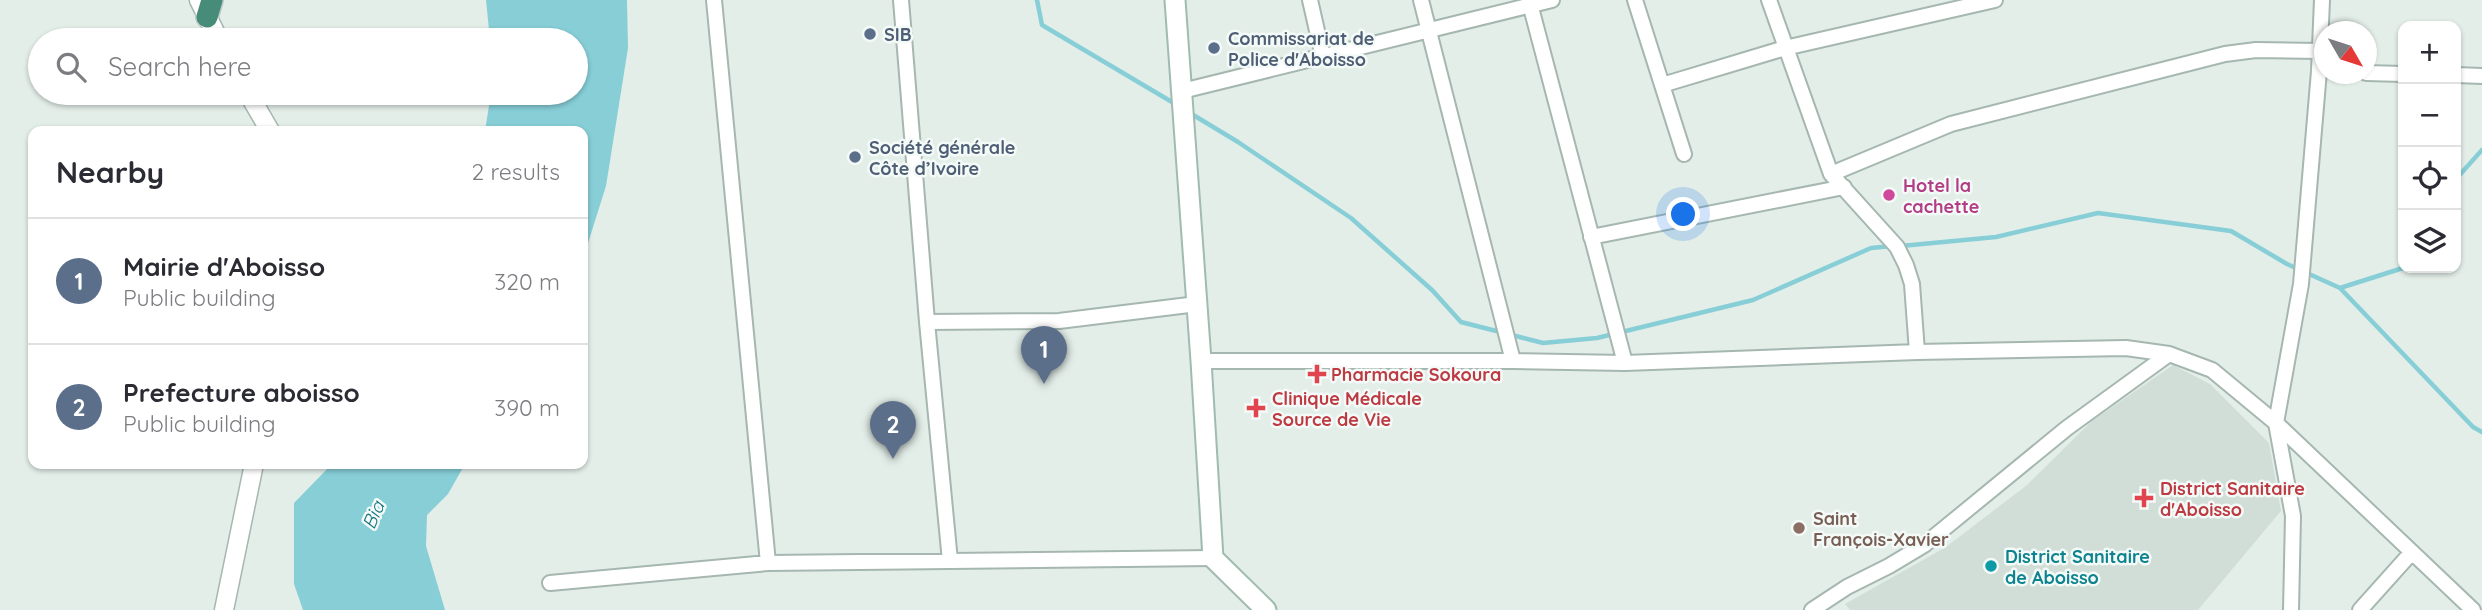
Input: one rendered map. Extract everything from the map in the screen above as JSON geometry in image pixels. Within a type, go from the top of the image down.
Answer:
[{"type":"main road","points":[[1175,0],[1213,558],[1266,610]]},
{"type":"street","points":[[714,0],[768,563]]},
{"type":"street","points":[[901,0],[927,323],[950,561]]},
{"type":"street","points":[[1310,0],[1323,57]]},
{"type":"street","points":[[1421,0],[1513,360]]},
{"type":"street","points":[[1182,91],[1428,32],[1529,3],[1552,0]]},
{"type":"street","points":[[1635,0],[1684,154]]},
{"type":"street","points":[[1769,0],[1831,174],[1896,247],[1906,265],[1912,284],[1917,352]]},
{"type":"street","points":[[1662,85],[1784,48],[1995,0]]},
{"type":"street","points":[[2321,21],[2322,0]]},
{"type":"street","points":[[1529,3],[1625,363]]},
{"type":"street","points":[[206,6],[214,28]]},
{"type":"street","points":[[1831,174],[1951,124],[2225,54],[2256,50],[2314,51]]},
{"type":"street","points":[[2377,73],[2398,74]]},
{"type":"street","points":[[2461,75],[2482,76]]},
{"type":"street","points":[[2294,607],[2293,516],[2276,423],[2301,284],[2321,84]]},
{"type":"street","points":[[255,105],[267,126]]},
{"type":"street","points":[[1591,237],[1844,187]]},
{"type":"street","points":[[927,323],[1059,321],[1197,304]]},
{"type":"street","points":[[1201,361],[1513,360],[1625,363],[1917,352],[2126,348],[2169,354],[2212,370],[2276,423],[2473,610]]},
{"type":"street","points":[[1812,610],[1847,587],[1924,545],[2067,428],[2169,354]]},
{"type":"street","points":[[225,610],[253,469]]},
{"type":"street","points":[[2360,610],[2412,552]]},
{"type":"street","points":[[550,583],[768,563],[1213,558]]},
{"type":"shaded area","name":"District Sanitaire d'Aboisso","points":[[2173,365],[2210,384],[2269,443],[2281,511],[2198,610],[1850,610],[1845,604],[1946,547],[2027,485],[2092,421]]},
{"type":"water","points":[[486,0],[627,0],[628,48],[606,186],[588,243],[588,126],[486,126],[489,105],[588,105],[588,28],[489,28]]},
{"type":"water","name":"Bia","points":[[327,469],[462,469],[448,494],[427,515],[426,546],[445,610],[303,610],[294,584],[294,503]]},
{"type":"waterway","points":[[1037,0],[1042,25],[1177,105]]},
{"type":"waterway","points":[[1190,113],[1351,218],[1432,290],[1461,322],[1543,343],[1597,338],[1753,300],[1871,248],[1892,246]]},
{"type":"waterway","points":[[2461,173],[2482,150]]},
{"type":"waterway","points":[[1901,246],[1996,237],[2098,213],[2231,231],[2287,264],[2340,288],[2473,427],[2482,432]]},
{"type":"waterway","points":[[2340,288],[2398,270]]},
{"type":"place","name":"SIB","points":[[870,34]]},
{"type":"place","name":"Commissariat de Police d'Aboisso","points":[[1214,48]]},
{"type":"place","name":"Société générale Côte d’Ivoire","points":[[855,157]]},
{"type":"place","name":"Hotel la cachette","points":[[1889,195]]},
{"type":"place","name":"Pharmacie Sokoura","points":[[1317,374]]},
{"type":"place","name":"Mairie d'Aboisso","points":[[1044,384]]},
{"type":"place","name":"Clinique Médicale Source de Vie","points":[[1256,408]]},
{"type":"place","name":"Prefecture aboisso","points":[[893,459]]},
{"type":"place","name":"District Sanitaire d'Aboisso","points":[[2144,498]]},
{"type":"place","name":"Saint François-Xavier","points":[[1799,528]]},
{"type":"place","name":"District Sanitaire de Aboisso","points":[[1991,566]]}]
